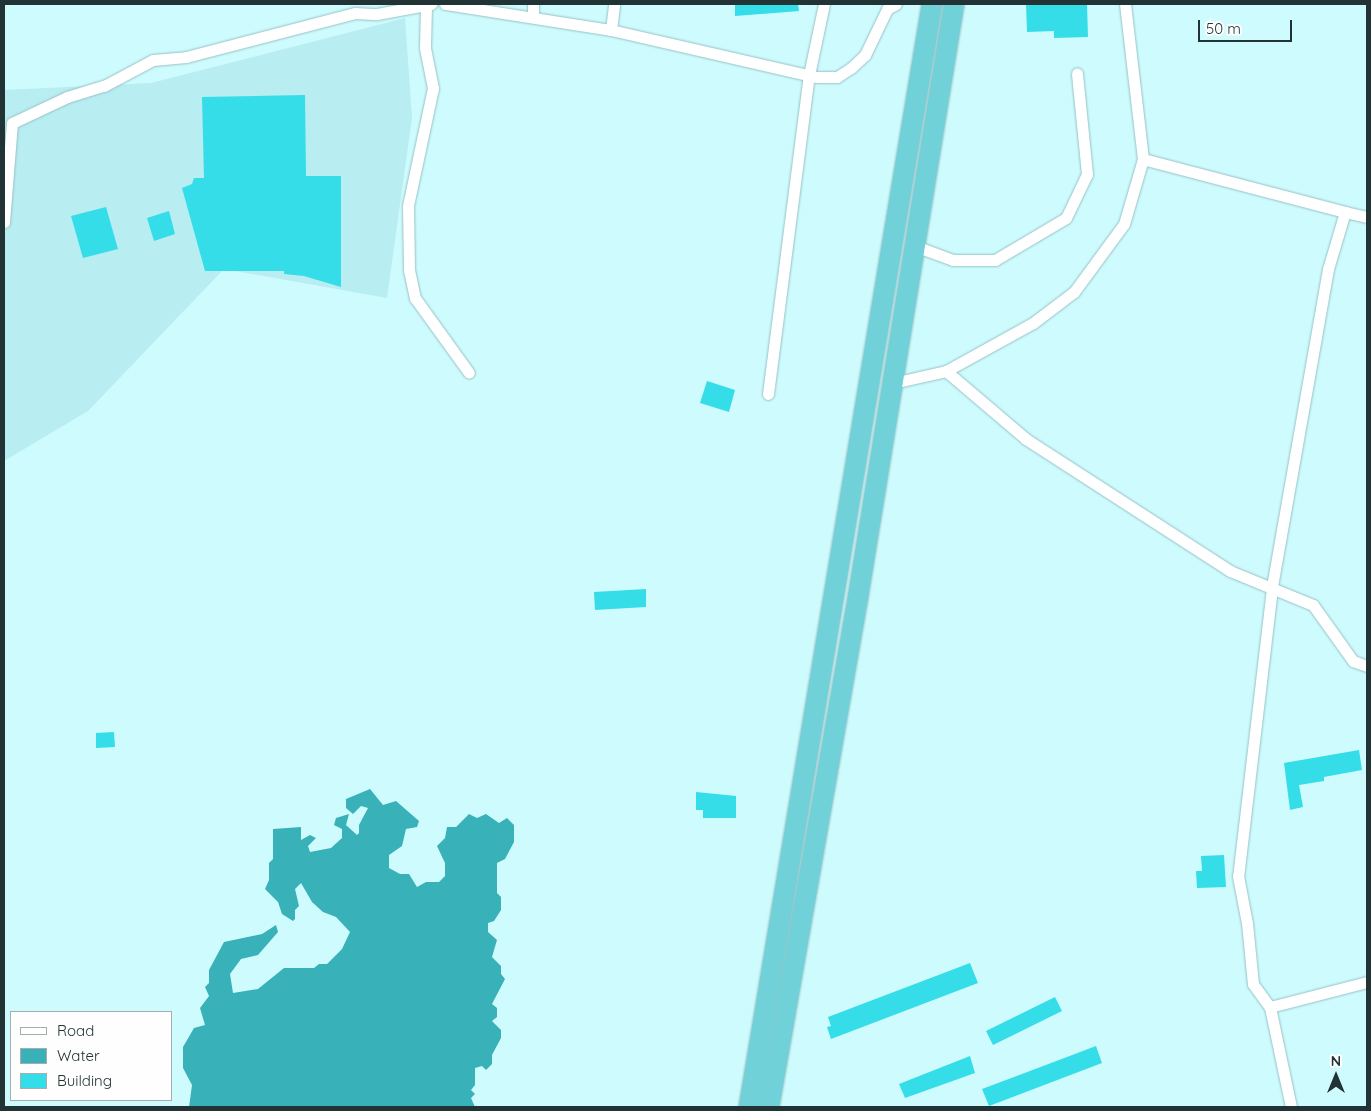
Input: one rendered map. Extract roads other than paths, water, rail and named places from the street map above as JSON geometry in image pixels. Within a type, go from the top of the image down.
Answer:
[{"type":"highway","points":[[749,1107],[932,4]]},
{"type":"highway","points":[[769,1107],[893,383],[954,4]]},
{"type":"street","points":[[445,4],[611,30],[809,75],[837,76],[851,68],[865,54],[887,9],[896,4]]},
{"type":"street","points":[[533,4],[534,17]]},
{"type":"street","points":[[611,30],[614,4]]},
{"type":"street","points":[[768,394],[809,75],[824,4]]},
{"type":"street","points":[[893,383],[946,370],[1033,323],[1074,292],[1124,224],[1144,159],[1125,4]]},
{"type":"street","points":[[4,222],[8,121],[67,97],[104,86],[153,60],[186,57],[354,8],[377,14],[428,5],[425,48],[433,88],[408,206],[409,270],[415,298],[469,373]]},
{"type":"street","points":[[915,246],[952,260],[995,260],[1066,218],[1087,174],[1077,73]]},
{"type":"street","points":[[1144,159],[1367,217]]},
{"type":"street","points":[[1291,1107],[1270,1007],[1253,984],[1247,922],[1238,876],[1272,588],[1328,269],[1345,212]]},
{"type":"street","points":[[946,370],[1026,439],[1230,571],[1313,606],[1353,661],[1367,666]]},
{"type":"street","points":[[1270,1007],[1367,982]]},
{"type":"water","points":[[370,789],[383,805],[396,801],[419,821],[417,827],[406,829],[402,846],[389,855],[389,868],[400,874],[409,874],[417,887],[426,882],[439,882],[445,876],[445,863],[437,846],[445,838],[447,827],[456,827],[469,814],[477,818],[486,814],[499,823],[507,818],[514,825],[514,842],[505,859],[497,863],[497,893],[501,897],[501,910],[494,921],[488,923],[488,932],[497,940],[492,957],[501,966],[501,974],[505,979],[492,1004],[497,1008],[497,1017],[492,1021],[501,1030],[501,1038],[492,1055],[492,1064],[486,1070],[482,1066],[475,1068],[475,1085],[471,1090],[475,1094],[471,1098],[475,1107],[189,1107],[192,1085],[183,1068],[183,1047],[194,1028],[205,1025],[200,1008],[209,996],[205,987],[209,983],[209,970],[224,942],[262,934],[276,925],[278,932],[258,955],[241,959],[230,974],[233,993],[258,989],[284,968],[314,968],[319,964],[327,964],[342,949],[350,932],[336,917],[323,912],[312,902],[301,883],[295,889],[299,906],[295,910],[295,919],[293,921],[282,914],[278,902],[265,889],[269,880],[269,863],[273,859],[273,829],[301,827],[301,840],[310,835],[316,838],[308,846],[310,852],[331,848],[342,838],[342,829],[334,825],[336,818],[349,814],[346,825],[357,835],[359,833],[359,825],[368,808],[361,806],[353,814],[346,808],[346,799]]}]
